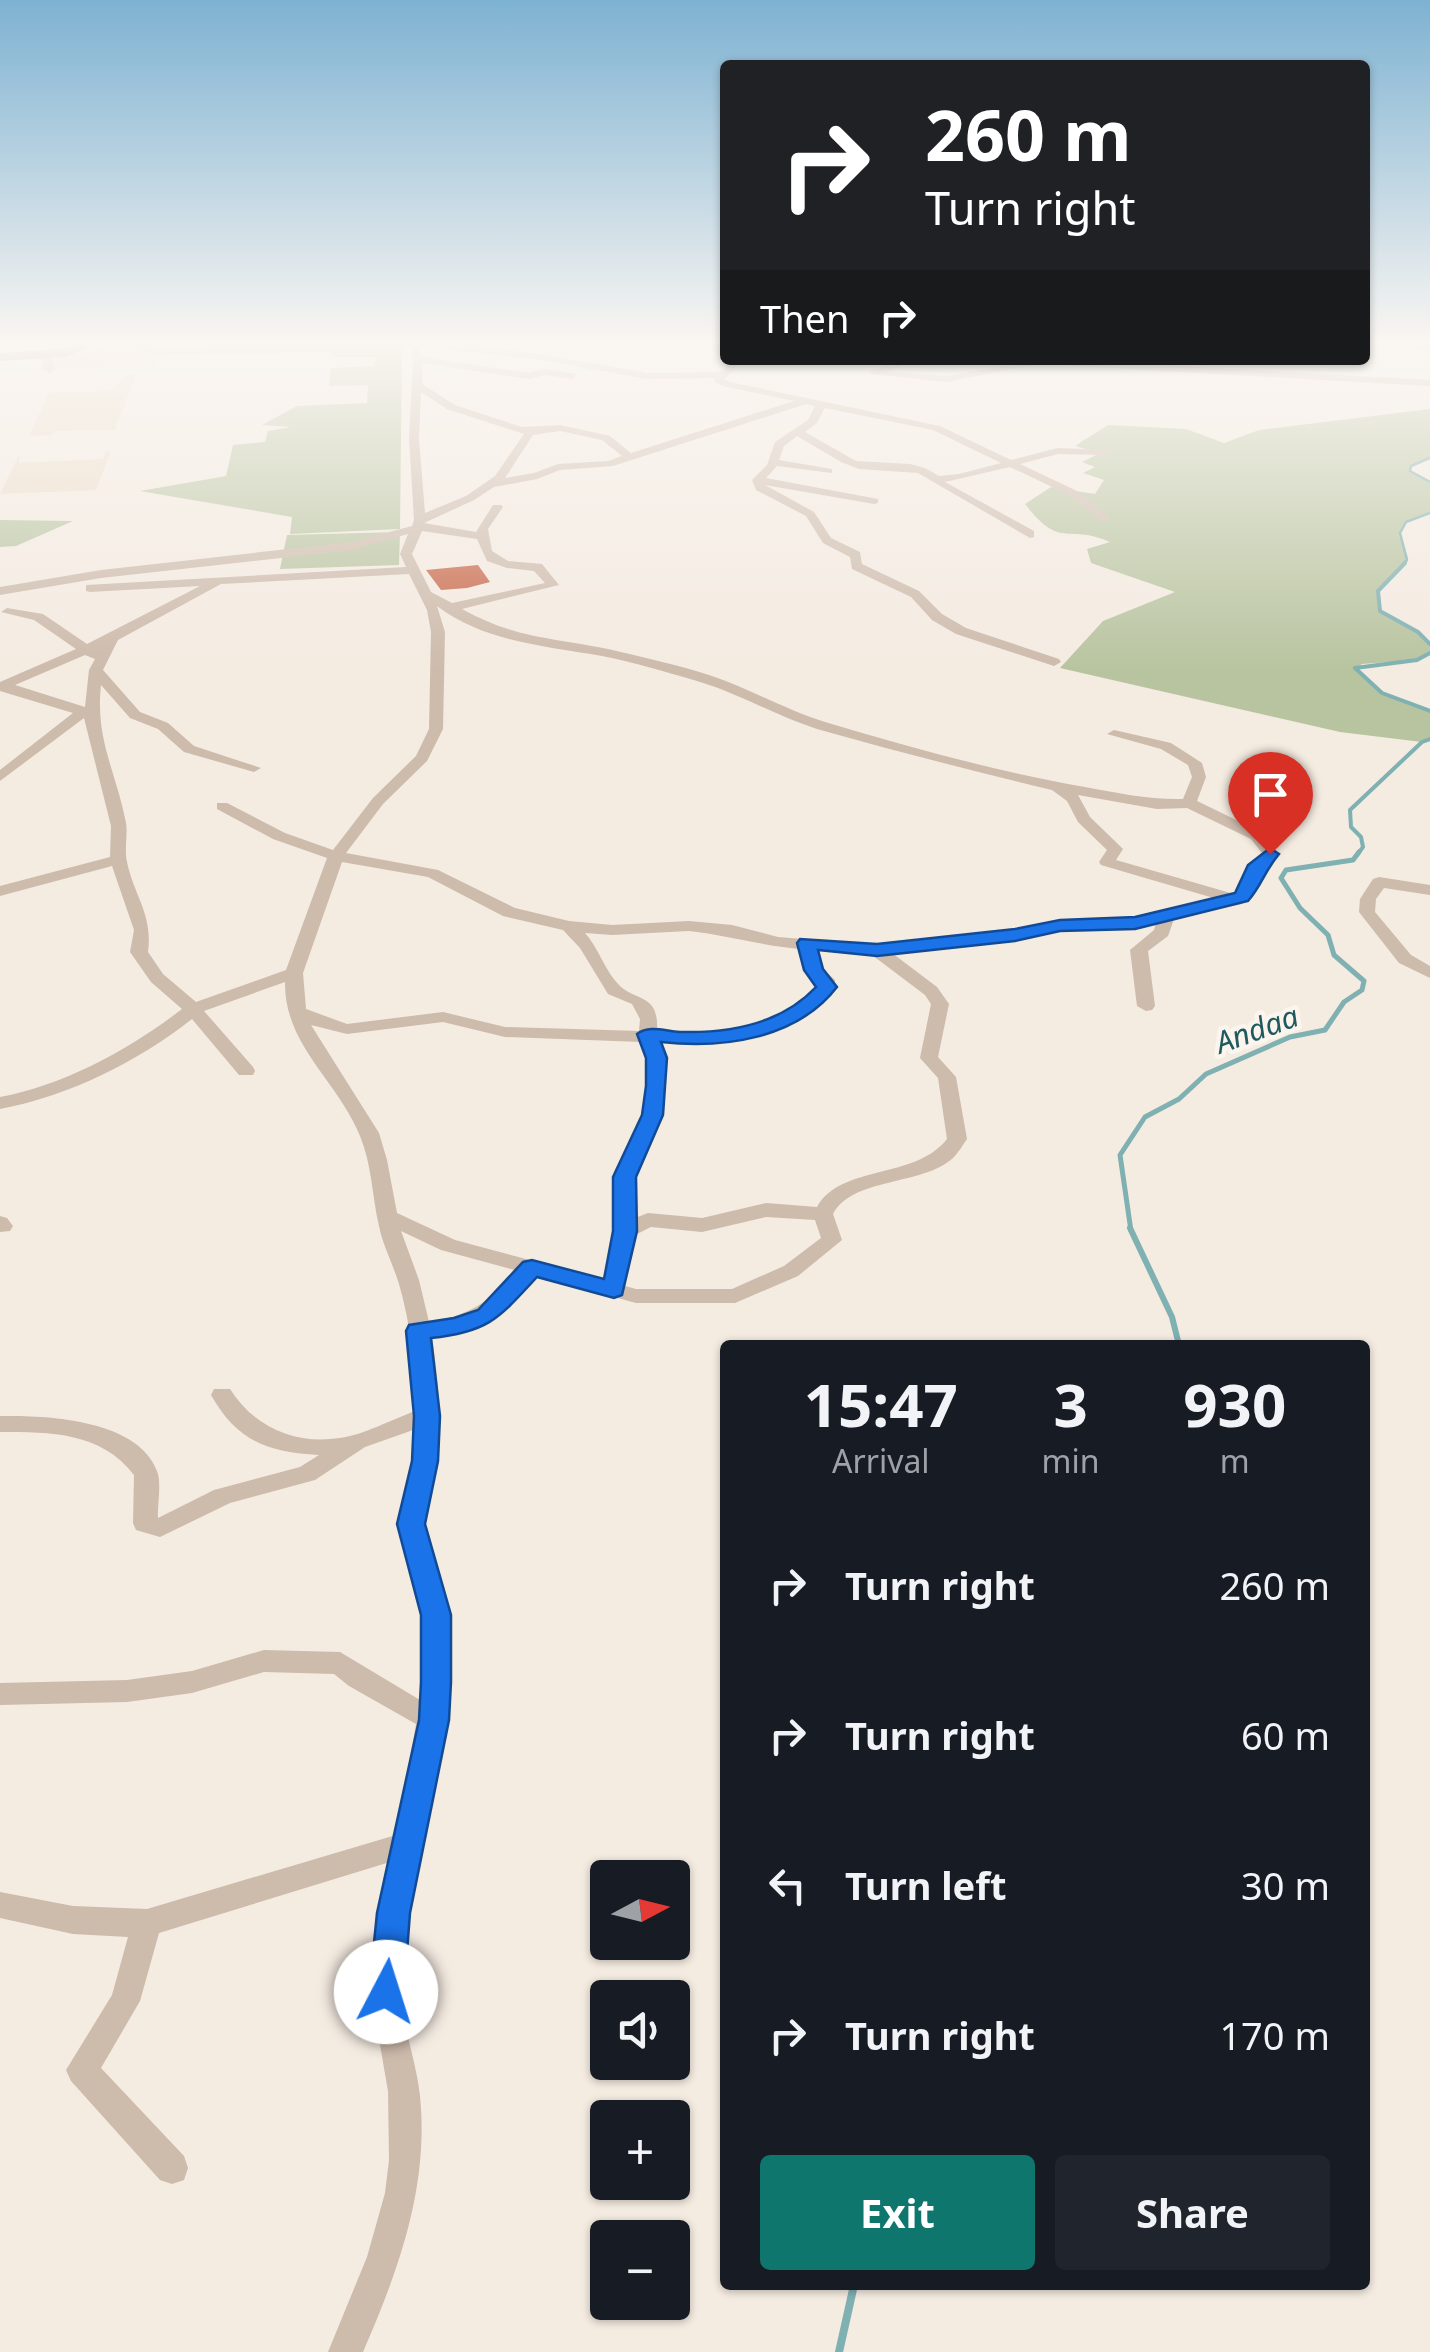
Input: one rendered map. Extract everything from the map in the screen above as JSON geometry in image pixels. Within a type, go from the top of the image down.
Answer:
[{"type":"street","points":[[345,2352],[380,2275],[405,2190],[404,2093],[386,1992],[394,1913],[434,1720],[436,1615],[411,1512],[425,1461],[427,1416],[410,1282],[393,1242],[370,1134],[354,1106],[332,1080],[295,1012],[294,973],[336,856],[378,801],[422,758],[436,729],[438,632],[406,554],[419,524],[417,451]]},
{"type":"street","points":[[265,578],[419,524],[470,498],[512,463],[519,451]]},
{"type":"street","points":[[620,451],[629,457]]},
{"type":"street","points":[[489,484],[537,476],[558,468],[592,467],[651,451]]},
{"type":"street","points":[[758,480],[773,462],[776,451]]},
{"type":"street","points":[[830,451],[851,463],[908,466],[938,479],[1030,534]]},
{"type":"street","points":[[985,451],[1090,503],[1104,518]]},
{"type":"street","points":[[938,479],[1053,451]]},
{"type":"street","points":[[1092,451],[1104,452]]},
{"type":"street","points":[[773,462],[828,471]]},
{"type":"street","points":[[758,480],[874,501]]},
{"type":"street","points":[[758,480],[767,494],[810,514],[827,540],[853,552],[856,566],[915,594],[937,617],[989,643],[1054,662]]},
{"type":"street","points":[[448,608],[554,585],[538,567],[492,563],[482,536],[497,507]]},
{"type":"street","points":[[419,524],[482,536]]},
{"type":"street","points":[[9,591],[101,574],[352,546]]},
{"type":"street","points":[[9,591],[412,570]]},
{"type":"street","points":[[218,581],[113,638],[94,660],[87,712],[119,826],[118,860],[142,930],[139,952],[157,978],[192,1009],[246,1071]]},
{"type":"street","points":[[9,591],[2,621],[38,617],[94,660],[135,715],[163,726],[189,749],[254,768]]},
{"type":"street","points":[[222,806],[278,836],[336,856],[432,873],[488,904],[569,926],[612,930],[689,926],[877,950],[1015,935],[1060,926],[1114,926],[1166,917],[1236,900],[1246,894],[1254,868],[1268,858],[1266,845],[1247,830],[1189,804],[1157,804],[1054,786],[873,742],[690,674],[519,638],[426,595]]},
{"type":"street","points":[[1,686],[94,660]]},
{"type":"street","points":[[1,686],[87,712]]},
{"type":"street","points":[[0,776],[87,712]]},
{"type":"street","points":[[1114,734],[1166,746],[1195,763],[1199,777],[1189,804]]},
{"type":"street","points":[[1054,786],[1073,798],[1083,819],[1115,848],[1107,862],[1236,900]]},
{"type":"street","points":[[0,891],[118,860]]},
{"type":"street","points":[[1430,890],[1378,882],[1368,899],[1367,912],[1405,959],[1430,973]]},
{"type":"street","points":[[1146,1006],[1139,978],[1143,970],[1139,950],[1162,932],[1166,917]]},
{"type":"street","points":[[569,926],[587,945],[614,990],[640,1002],[649,1019],[648,1034],[656,1058],[652,1115],[624,1177],[625,1231],[614,1290]]},
{"type":"street","points":[[295,1012],[347,1029],[443,1017],[505,1032],[684,1038],[756,1032],[807,1008],[827,987],[814,970],[807,943]]},
{"type":"street","points":[[823,1214],[832,1198],[944,1158],[957,1139],[947,1077],[930,1058],[940,1004],[931,991],[877,950]]},
{"type":"street","points":[[0,1103],[38,1096],[137,1049],[192,1009],[294,973]]},
{"type":"street","points":[[625,1231],[648,1220],[690,1225],[766,1210],[823,1214]]},
{"type":"street","points":[[389,1218],[448,1245],[636,1296],[712,1298],[758,1288],[828,1246],[832,1233],[823,1214]]},
{"type":"street","points":[[418,1331],[457,1326],[487,1316],[532,1268]]},
{"type":"street","points":[[222,1395],[233,1416],[272,1440],[290,1445],[346,1447]]},
{"type":"street","points":[[0,1424],[42,1425],[110,1439],[122,1446],[146,1473],[145,1523],[160,1528],[223,1496],[307,1474],[346,1447],[427,1416]]},
{"type":"street","points":[[0,1694],[126,1691],[192,1682],[264,1661],[340,1663],[358,1678],[434,1720]]},
{"type":"street","points":[[0,1906],[101,1926],[147,1923],[410,1843]]},
{"type":"street","points":[[147,1923],[125,2000],[82,2070],[172,2168]]},
{"type":"green space","points":[[232,451],[401,451],[400,529],[290,534],[292,517],[140,491],[226,476]]},
{"type":"green space","points":[[1092,451],[1430,451],[1430,458],[1411,466],[1410,471],[1430,482],[1430,513],[1406,522],[1400,533],[1408,558],[1378,591],[1380,611],[1418,632],[1430,644],[1430,653],[1417,660],[1362,664],[1355,669],[1382,693],[1430,711],[1430,739],[1422,742],[1340,732],[1060,668],[1103,621],[1175,592],[1091,563],[1087,549],[1110,542],[1057,532],[1025,504],[1051,487],[1095,494],[1104,480],[1083,473],[1095,467],[1082,462],[1100,453]]},
{"type":"green space","points":[[0,520],[73,521],[16,546],[0,547]]},
{"type":"green space","points":[[400,532],[399,565],[280,569],[287,535]]},
{"type":"shaded area","points":[[106,452],[110,453],[96,490],[0,494],[19,455],[19,463],[103,459]]},
{"type":"building","points":[[478,565],[490,582],[467,588],[441,590],[426,570]]},
{"type":"waterway","name":"Andaa","points":[[1430,458],[1411,466],[1410,471],[1430,482]]},
{"type":"waterway","name":"Andaa","points":[[1402,565],[1407,560],[1400,533],[1406,522],[1430,513]]},
{"type":"waterway","name":"Andaa","points":[[1405,563],[1378,591],[1380,611],[1418,632],[1430,644]]},
{"type":"waterway","name":"Andaa","points":[[1430,653],[1417,660],[1355,668],[1382,693],[1430,711]]},
{"type":"waterway","name":"Andaa","points":[[1357,855],[1363,847],[1361,837],[1351,827],[1350,810],[1422,742],[1430,739]]},
{"type":"waterway","name":"Andaa","points":[[1131,1230],[1120,1155],[1145,1117],[1179,1099],[1206,1074],[1290,1037],[1325,1030],[1344,1002],[1362,990],[1364,981],[1334,955],[1328,935],[1300,908],[1281,878],[1286,870],[1353,860],[1359,852]]},
{"type":"waterway","name":"Andaa","points":[[1131,1230],[1172,1317],[1178,1340]]},
{"type":"waterway","name":"Andaa","points":[[839,2352],[853,2290]]},
{"type":"route","points":[[386,1992],[394,1913],[434,1720],[438,1644],[436,1615],[411,1524],[425,1461],[427,1416],[418,1331],[469,1324],[487,1316],[532,1268],[614,1290],[625,1231],[624,1177],[652,1115],[657,1086],[656,1058],[648,1034],[706,1038],[756,1032],[807,1008],[827,987],[826,980],[815,973],[807,943],[877,950],[1015,935],[1060,926],[1135,923],[1242,897],[1251,886],[1254,868],[1270,854]]}]
